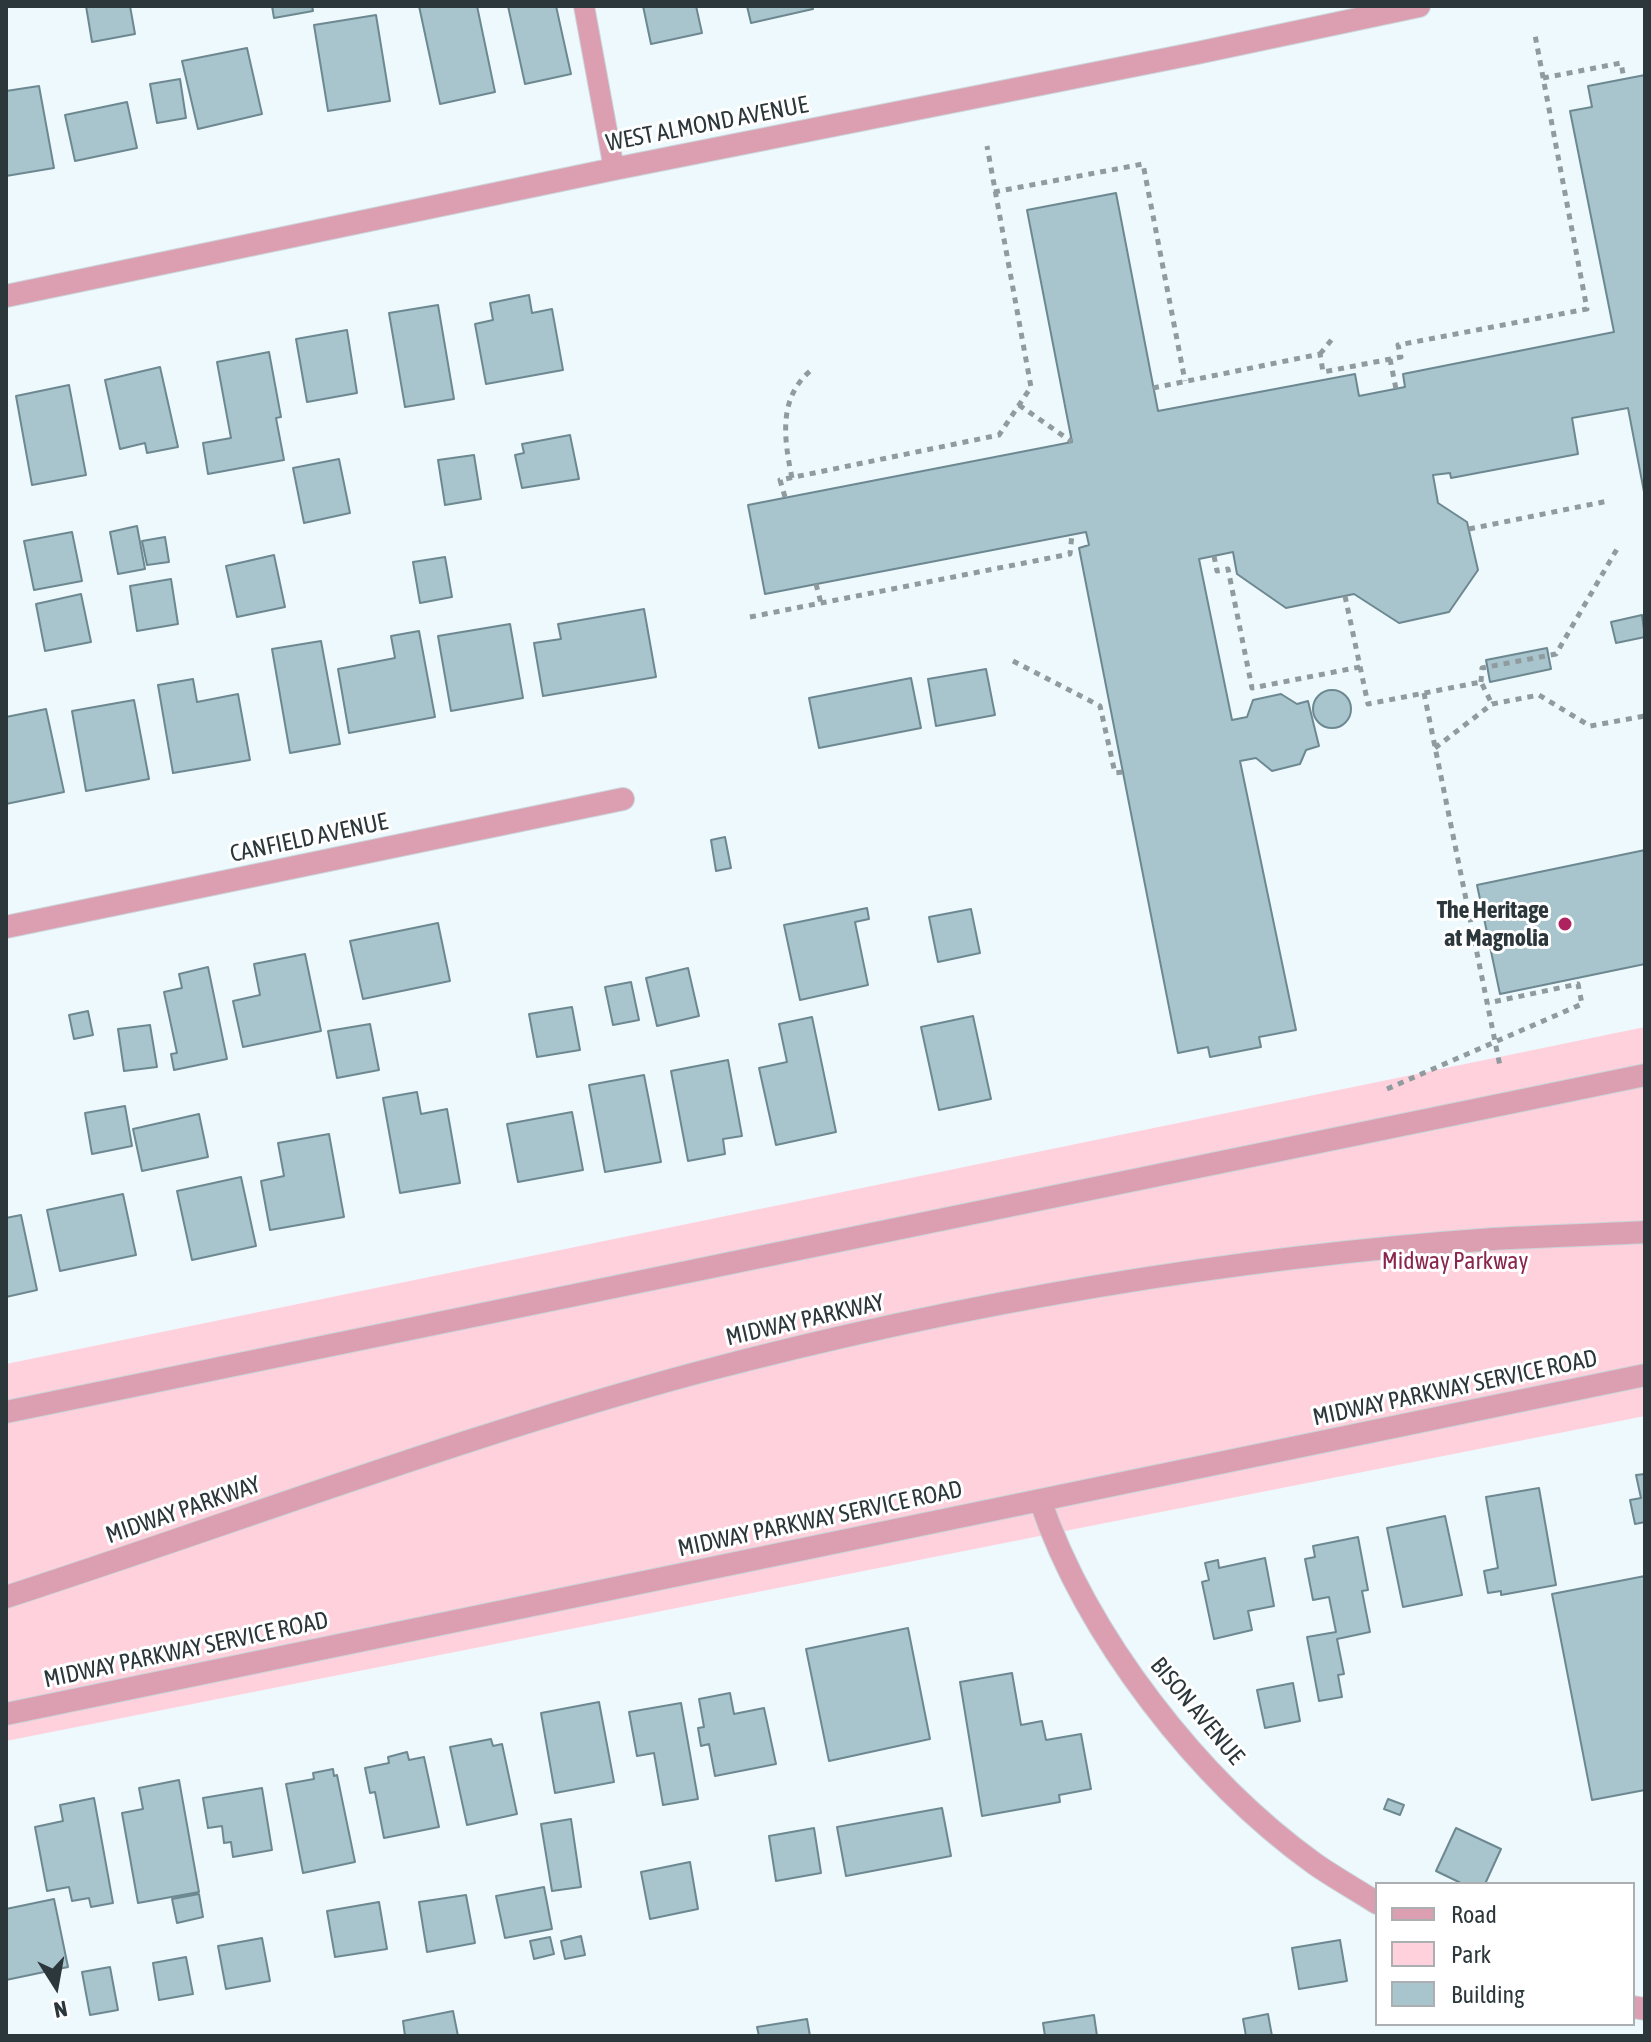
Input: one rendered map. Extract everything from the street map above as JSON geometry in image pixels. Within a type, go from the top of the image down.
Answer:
[{"type":"street","name":"WEST ALMOND AVENUE","points":[[6,296],[1419,6]]},
{"type":"street","name":"CANFIELD AVENUE","points":[[6,927],[623,799]]},
{"type":"street","points":[[6,1412],[1645,1075]]},
{"type":"street","name":"MIDWAY PARKWAY","points":[[6,1597],[541,1419],[710,1370],[893,1326],[1044,1295],[1347,1253],[1493,1239],[1645,1232]]},
{"type":"street","name":"MIDWAY PARKWAY SERVICE ROAD","points":[[6,1714],[1645,1375]]},
{"type":"street","name":"BISON AVENUE","points":[[1040,1500],[1052,1536],[1094,1617],[1135,1680],[1192,1751],[1256,1816],[1303,1855],[1375,1902]]},
{"type":"lane","points":[[584,6],[614,169]]},
{"type":"path","points":[[1320,354],[1323,372],[1401,357],[1398,345],[1587,309],[1535,35]]},
{"type":"path","points":[[1543,78],[1621,63],[1624,79]]},
{"type":"path","points":[[785,497],[780,480],[999,435],[1031,387],[987,146]]},
{"type":"path","points":[[994,192],[1143,164],[1185,381]]},
{"type":"path","points":[[1153,388],[1320,354],[1333,338]]},
{"type":"path","points":[[1390,359],[1396,389]]},
{"type":"path","points":[[792,478],[786,450],[786,411],[791,392],[810,371]]},
{"type":"path","points":[[1019,405],[1072,442]]},
{"type":"path","points":[[1469,529],[1608,501]]},
{"type":"path","points":[[750,617],[1070,554],[1072,534]]},
{"type":"path","points":[[1492,704],[1481,682],[1482,668],[1556,654],[1617,549]]},
{"type":"path","points":[[1214,556],[1217,571],[1228,569],[1252,688],[1360,667]]},
{"type":"path","points":[[816,584],[821,603]]},
{"type":"path","points":[[1345,596],[1368,704],[1481,682]]},
{"type":"path","points":[[1013,661],[1100,706],[1115,773],[1123,772]]},
{"type":"path","points":[[1424,693],[1500,1066]]},
{"type":"path","points":[[1434,749],[1492,704],[1539,695],[1590,726],[1645,716]]},
{"type":"path","points":[[1387,1089],[1582,1004],[1578,984],[1488,1003]]},
{"type":"green space","name":"Midway Parkway","points":[[1645,1027],[1645,1416],[6,1741],[6,1364]]},
{"type":"building","points":[[86,6],[130,6],[135,34],[92,42]]},
{"type":"building","points":[[272,6],[312,6],[313,11],[274,18]]},
{"type":"building","points":[[419,6],[477,6],[495,92],[440,104]]},
{"type":"building","points":[[508,6],[556,6],[571,74],[525,84]]},
{"type":"building","points":[[643,6],[696,6],[702,33],[651,44]]},
{"type":"building","points":[[747,6],[812,6],[813,9],[751,23]]},
{"type":"building","points":[[376,15],[390,101],[328,111],[314,25]]},
{"type":"building","points":[[247,48],[262,114],[198,129],[182,61]]},
{"type":"building","points":[[1645,75],[1645,497],[1628,408],[1572,418],[1578,454],[1451,478],[1450,473],[1433,475],[1438,503],[1467,522],[1478,570],[1449,612],[1399,623],[1354,594],[1286,608],[1237,574],[1233,552],[1199,559],[1232,720],[1247,717],[1253,700],[1281,694],[1297,704],[1308,701],[1319,746],[1306,750],[1300,764],[1272,771],[1256,758],[1240,761],[1296,1030],[1259,1037],[1261,1047],[1210,1057],[1208,1047],[1178,1053],[1079,548],[1089,545],[1086,532],[765,594],[748,505],[1072,442],[1027,210],[1116,193],[1158,411],[1355,374],[1359,396],[1405,387],[1403,374],[1614,332],[1570,111],[1592,107],[1588,86]]},
{"type":"building","points":[[180,79],[186,118],[157,123],[150,84]]},
{"type":"building","points":[[39,86],[54,168],[6,176],[6,91]]},
{"type":"building","points":[[127,102],[137,148],[75,161],[65,115]]},
{"type":"building","points":[[529,295],[532,313],[552,309],[563,370],[486,384],[475,324],[493,320],[490,303]]},
{"type":"building","points":[[438,305],[454,399],[405,407],[389,313]]},
{"type":"building","points":[[347,330],[357,393],[307,402],[296,339]]},
{"type":"building","points":[[269,352],[281,417],[276,418],[284,460],[208,474],[203,443],[231,438],[217,362]]},
{"type":"building","points":[[160,367],[178,447],[147,453],[145,443],[120,449],[105,380]]},
{"type":"building","points":[[69,385],[86,475],[32,485],[16,396]]},
{"type":"building","points":[[570,435],[579,479],[522,488],[515,455],[524,453],[522,444]]},
{"type":"building","points":[[474,455],[481,499],[445,505],[438,460]]},
{"type":"building","points":[[339,459],[350,513],[304,523],[293,468]]},
{"type":"building","points":[[137,526],[145,569],[118,574],[110,532]]},
{"type":"building","points":[[72,532],[82,581],[34,590],[24,541]]},
{"type":"building","points":[[165,537],[169,562],[147,565],[142,541]]},
{"type":"building","points":[[274,555],[285,607],[237,617],[226,566]]},
{"type":"building","points":[[445,557],[452,597],[420,603],[413,562]]},
{"type":"building","points":[[171,579],[178,624],[137,631],[130,586]]},
{"type":"building","points":[[81,594],[91,642],[45,651],[36,604]]},
{"type":"building","points":[[644,609],[656,677],[543,696],[534,643],[561,639],[558,624]]},
{"type":"building","points":[[1642,615],[1645,637],[1616,643],[1611,622]]},
{"type":"building","points":[[510,624],[523,698],[451,711],[438,636]]},
{"type":"building","points":[[419,631],[435,717],[349,733],[338,669],[395,658],[391,636]]},
{"type":"building","points":[[321,641],[340,744],[290,753],[272,649]]},
{"type":"building","points":[[1547,648],[1551,669],[1490,682],[1486,660]]},
{"type":"building","points":[[986,669],[995,715],[936,726],[928,679]]},
{"type":"building","points":[[911,678],[921,728],[819,748],[809,698]]},
{"type":"building","points":[[193,679],[197,702],[238,694],[250,760],[173,773],[158,685]]},
{"type":"building","points":[[1332,690],[1345,696],[1351,709],[1345,722],[1332,728],[1319,722],[1313,709],[1319,696]]},
{"type":"building","points":[[134,700],[149,779],[86,791],[72,711]]},
{"type":"building","points":[[46,709],[64,792],[6,804],[6,717]]},
{"type":"building","points":[[725,837],[731,868],[716,871],[711,840]]},
{"type":"building","name":"The Heritage at Magnolia","points":[[1645,850],[1645,964],[1500,994],[1477,885]]},
{"type":"building","points":[[867,908],[869,919],[855,922],[868,985],[800,1000],[784,925]]},
{"type":"building","points":[[971,909],[980,953],[938,962],[929,917]]},
{"type":"building","points":[[438,923],[450,981],[363,999],[350,941]]},
{"type":"building","points":[[305,954],[321,1031],[243,1047],[233,1001],[260,995],[254,964]]},
{"type":"building","points":[[208,967],[227,1059],[174,1070],[171,1054],[177,1053],[164,992],[182,988],[179,974]]},
{"type":"building","points":[[688,968],[699,1016],[657,1026],[646,978]]},
{"type":"building","points":[[631,982],[639,1020],[613,1025],[605,987]]},
{"type":"building","points":[[572,1007],[580,1050],[537,1057],[529,1014]]},
{"type":"building","points":[[88,1011],[93,1035],[74,1039],[69,1015]]},
{"type":"building","points":[[973,1016],[991,1099],[939,1110],[921,1027]]},
{"type":"building","points":[[812,1017],[836,1132],[776,1145],[759,1068],[787,1062],[779,1024]]},
{"type":"building","points":[[370,1024],[379,1070],[337,1078],[328,1031]]},
{"type":"building","points":[[150,1025],[157,1067],[124,1071],[118,1029]]},
{"type":"building","points":[[728,1060],[742,1136],[723,1139],[725,1154],[688,1161],[671,1071]]},
{"type":"building","points":[[644,1075],[661,1162],[605,1172],[589,1085]]},
{"type":"building","points":[[417,1092],[421,1114],[447,1109],[460,1183],[400,1193],[383,1098]]},
{"type":"building","points":[[125,1106],[132,1146],[92,1154],[85,1113]]},
{"type":"building","points":[[572,1112],[583,1170],[518,1182],[507,1124]]},
{"type":"building","points":[[199,1114],[208,1157],[142,1171],[133,1129]]},
{"type":"building","points":[[329,1134],[344,1217],[270,1230],[261,1181],[284,1176],[278,1143]]},
{"type":"building","points":[[241,1177],[256,1246],[192,1260],[177,1191]]},
{"type":"building","points":[[123,1194],[136,1255],[60,1271],[47,1210]]},
{"type":"building","points":[[21,1215],[37,1290],[6,1297],[6,1218]]},
{"type":"building","points":[[1645,1474],[1645,1522],[1635,1524],[1630,1500],[1641,1498],[1636,1475]]},
{"type":"building","points":[[1539,1488],[1556,1585],[1501,1595],[1501,1591],[1488,1593],[1484,1571],[1498,1568],[1486,1497]]},
{"type":"building","points":[[1445,1516],[1462,1595],[1403,1607],[1387,1528]]},
{"type":"building","points":[[1358,1537],[1368,1590],[1362,1591],[1370,1632],[1337,1639],[1344,1674],[1338,1675],[1342,1697],[1319,1701],[1307,1637],[1336,1632],[1329,1597],[1313,1600],[1305,1559],[1315,1557],[1313,1546]]},
{"type":"building","points":[[1265,1558],[1274,1606],[1248,1611],[1252,1630],[1214,1639],[1202,1582],[1209,1580],[1205,1563],[1218,1560],[1219,1568]]},
{"type":"building","points":[[1645,1576],[1645,1790],[1592,1800],[1552,1594]]},
{"type":"building","points":[[908,1628],[930,1739],[829,1761],[806,1649]]},
{"type":"building","points":[[1012,1673],[1021,1725],[1042,1721],[1046,1740],[1081,1734],[1091,1789],[1059,1795],[1060,1802],[982,1816],[960,1682]]},
{"type":"building","points":[[1293,1683],[1300,1721],[1265,1728],[1257,1690]]},
{"type":"building","points":[[730,1693],[734,1714],[764,1708],[776,1764],[715,1776],[709,1744],[701,1746],[698,1728],[704,1727],[699,1699]]},
{"type":"building","points":[[599,1702],[614,1782],[555,1793],[541,1713]]},
{"type":"building","points":[[681,1703],[698,1799],[663,1805],[654,1753],[637,1756],[629,1712]]},
{"type":"building","points":[[491,1739],[493,1746],[502,1744],[517,1814],[467,1825],[450,1747]]},
{"type":"building","points":[[407,1752],[409,1760],[424,1757],[439,1827],[384,1838],[375,1792],[370,1793],[365,1768],[389,1763],[388,1757]]},
{"type":"building","points":[[333,1769],[334,1776],[337,1775],[355,1862],[303,1873],[286,1784],[314,1779],[313,1773]]},
{"type":"building","points":[[179,1780],[199,1892],[138,1903],[122,1813],[143,1809],[139,1788]]},
{"type":"building","points":[[262,1788],[272,1850],[233,1857],[231,1842],[224,1843],[222,1826],[208,1828],[203,1798]]},
{"type":"building","points":[[94,1798],[113,1903],[91,1907],[89,1898],[72,1901],[69,1887],[47,1891],[35,1827],[63,1821],[60,1805]]},
{"type":"building","points":[[1388,1799],[1404,1805],[1400,1815],[1384,1809]]},
{"type":"building","points":[[942,1808],[951,1856],[846,1876],[837,1827]]},
{"type":"building","points":[[571,1819],[581,1887],[552,1891],[541,1824]]},
{"type":"building","points":[[814,1828],[821,1873],[776,1881],[769,1836]]},
{"type":"building","points":[[1456,1828],[1501,1849],[1486,1882],[1459,1882],[1436,1871]]},
{"type":"building","points":[[690,1862],[698,1909],[650,1919],[641,1872]]},
{"type":"building","points":[[544,1887],[552,1929],[505,1938],[496,1896]]},
{"type":"building","points":[[199,1894],[203,1917],[177,1923],[172,1899]]},
{"type":"building","points":[[466,1895],[475,1943],[427,1952],[419,1902]]},
{"type":"building","points":[[54,1899],[68,1967],[6,1980],[6,1909]]},
{"type":"building","points":[[379,1902],[387,1949],[335,1957],[327,1911]]},
{"type":"building","points":[[581,1936],[585,1955],[565,1959],[561,1941]]},
{"type":"building","points":[[550,1937],[554,1954],[534,1959],[530,1941]]},
{"type":"building","points":[[262,1938],[270,1981],[226,1989],[218,1946]]},
{"type":"building","points":[[1340,1940],[1347,1981],[1299,1989],[1292,1948]]},
{"type":"building","points":[[186,1957],[193,1994],[159,2000],[153,1963]]},
{"type":"building","points":[[110,1967],[118,2010],[90,2015],[82,1972]]},
{"type":"building","points":[[453,2011],[458,2036],[405,2036],[403,2021]]},
{"type":"building","points":[[1268,2014],[1272,2036],[1246,2036],[1243,2019]]},
{"type":"building","points":[[1094,2015],[1097,2036],[1045,2036],[1043,2023]]},
{"type":"building","points":[[807,2019],[810,2036],[759,2036],[757,2027]]},
{"type":"place","name":"The Heritage at Magnolia","points":[[1565,924]]}]
